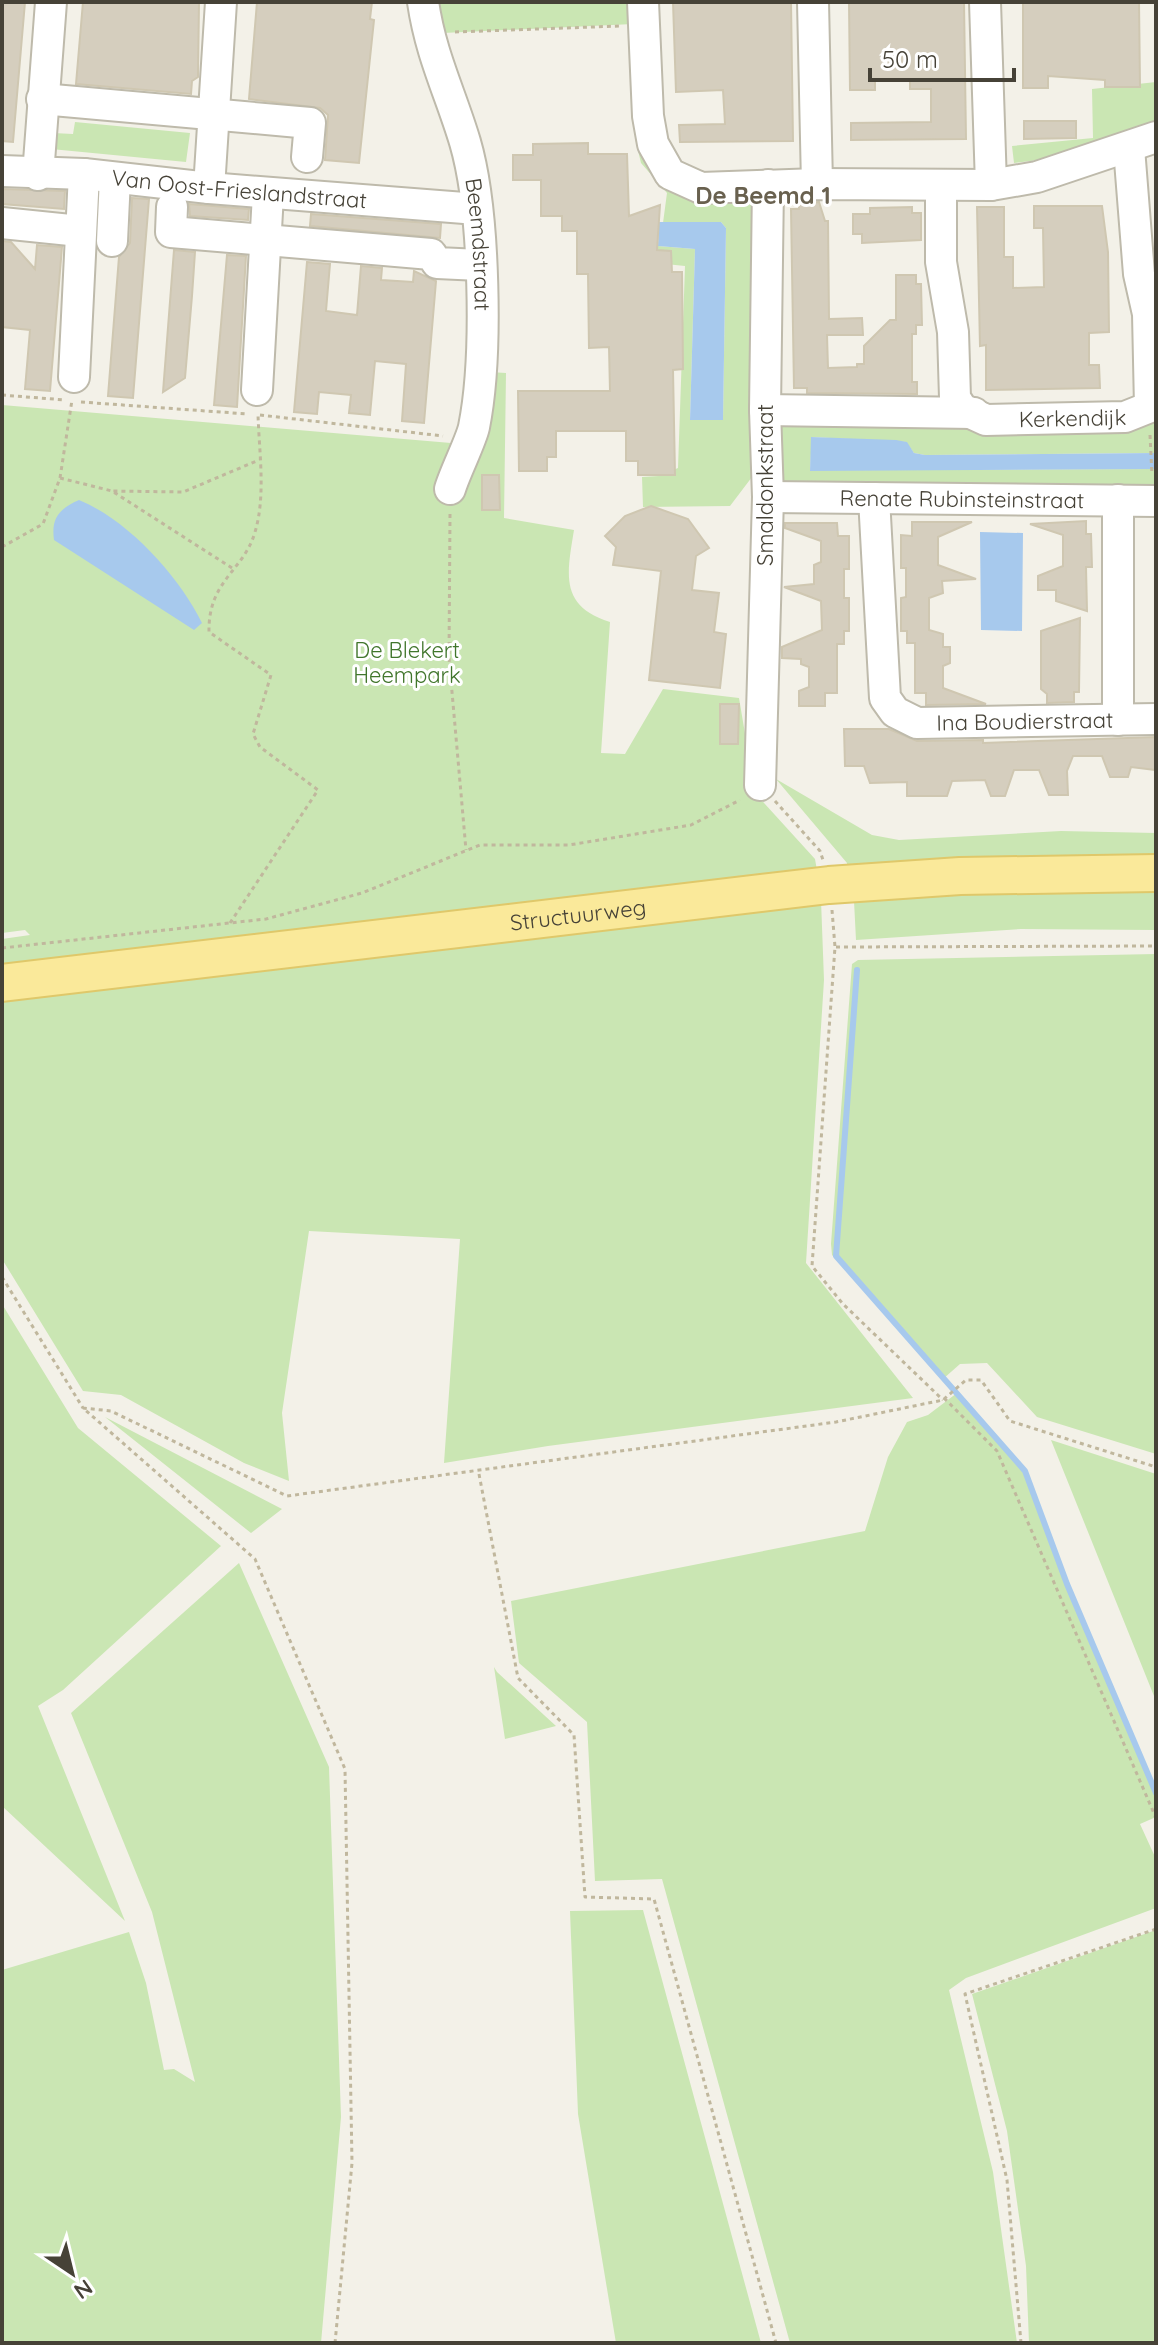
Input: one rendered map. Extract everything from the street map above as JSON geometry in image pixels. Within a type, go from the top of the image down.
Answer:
[{"type":"main road","name":"Structuurweg","points":[[2,983],[829,885],[960,876],[1156,873]]},
{"type":"street","points":[[38,175],[51,2]]},
{"type":"street","points":[[209,188],[211,112],[221,2]]},
{"type":"street","name":"Beemdstraat","points":[[423,2],[428,34],[465,142],[477,209],[481,354],[473,430],[450,489]]},
{"type":"street","points":[[813,2],[817,184]]},
{"type":"street","points":[[985,2],[991,185]]},
{"type":"street","name":"Kerkendijk","points":[[644,14],[653,144],[670,174],[701,188],[817,184],[991,185],[1037,177],[1143,142],[1139,274],[1148,314],[1152,416],[986,420],[974,413]]},
{"type":"street","points":[[42,99],[310,123],[307,157]]},
{"type":"street","name":"Van Oost-Frieslandstraat","points":[[2,171],[38,175],[84,174],[268,194],[477,209]]},
{"type":"street","points":[[73,389],[84,174]]},
{"type":"street","points":[[112,241],[115,178]]},
{"type":"street","name":"Smaldonkstraat","points":[[760,785],[768,497],[765,410],[768,185]]},
{"type":"street","points":[[941,185],[941,262],[952,319],[955,398],[962,409],[974,413]]},
{"type":"street","points":[[257,402],[268,194]]},
{"type":"street","points":[[172,207],[171,232],[431,254],[437,263],[480,265]]},
{"type":"street","points":[[2,223],[80,231]]},
{"type":"street","points":[[765,410],[974,413]]},
{"type":"street","name":"Renate Rubinsteinstraat","points":[[768,497],[1118,500],[1154,490]]},
{"type":"street","name":"Ina Boudierstraat","points":[[874,498],[885,698],[895,712],[917,723],[1156,719]]},
{"type":"street","points":[[1118,500],[1118,720]]},
{"type":"path","points":[[428,34],[644,14]]},
{"type":"path","points":[[2,547],[43,524],[60,478],[73,389]]},
{"type":"path","points":[[2,395],[73,389],[257,402],[467,439]]},
{"type":"path","points":[[230,923],[318,790],[260,747],[253,734],[271,675],[209,632],[209,609],[255,534],[260,497],[257,402]]},
{"type":"path","points":[[1152,416],[1154,490]]},
{"type":"path","points":[[60,478],[112,491],[183,492],[259,460]]},
{"type":"path","points":[[450,489],[449,658],[466,850]]},
{"type":"path","points":[[112,491],[232,568]]},
{"type":"path","points":[[2,948],[266,919],[362,893],[480,845],[569,845],[691,825],[757,790],[760,785],[820,851],[829,885],[835,947],[812,1266],[843,1304],[997,1451],[1156,1818]]},
{"type":"path","points":[[835,947],[1156,946]]},
{"type":"path","points":[[2,1277],[83,1408],[255,1559],[345,1769],[352,2163],[335,2343]]},
{"type":"path","points":[[83,1408],[111,1411],[287,1496],[479,1473],[836,1422],[944,1399],[966,1380],[981,1380],[1010,1421],[1156,1467]]},
{"type":"path","points":[[479,1473],[518,1678],[574,1735],[585,1897],[654,1899],[776,2343]]},
{"type":"path","points":[[1021,2343],[1007,2180],[965,1994],[1156,1929]]},
{"type":"green space","points":[[436,2],[631,2],[633,24],[443,33]]},
{"type":"green space","points":[[1156,82],[1156,121],[1087,154],[1014,163],[1012,146],[1093,138],[1092,89]]},
{"type":"green space","points":[[75,122],[190,133],[186,162],[51,149],[53,133],[73,134]]},
{"type":"green space","points":[[635,138],[651,162],[725,200],[757,202],[758,437],[752,477],[730,506],[643,507],[642,477],[659,476],[678,468],[685,266],[656,263],[658,246],[695,249],[690,420],[723,420],[726,228],[721,222],[663,223],[667,193],[641,163]]},
{"type":"green space","name":"De Blekert Heempark","points":[[490,372],[506,373],[504,518],[574,530],[569,574],[574,597],[582,607],[610,622],[601,753],[625,754],[663,689],[739,698],[755,793],[815,859],[818,876],[2,971],[2,939],[30,935],[25,930],[2,933],[2,405],[451,443],[450,456],[488,434]]},
{"type":"green space","points":[[781,418],[960,424],[1156,421],[1156,453],[925,455],[914,453],[906,442],[812,437],[810,470],[1156,469],[1156,486],[780,485]]},
{"type":"green space","points":[[776,779],[872,835],[899,840],[1061,831],[1156,833],[1156,859],[847,869],[847,863]]},
{"type":"green space","points":[[1156,883],[1156,930],[1021,929],[856,940],[854,901],[862,898]]},
{"type":"green space","points":[[821,900],[824,980],[806,1263],[913,1398],[548,1446],[444,1463],[460,1239],[309,1231],[282,1413],[289,1481],[244,1463],[121,1395],[83,1391],[2,1259],[2,996]]},
{"type":"green space","points":[[1156,954],[1156,1454],[1037,1417],[987,1363],[960,1364],[943,1379],[832,1255],[831,1244],[852,964],[858,960]]},
{"type":"green space","points":[[2,1304],[78,1428],[221,1546],[63,1690],[38,1706],[125,1921],[2,1806]]},
{"type":"green space","points":[[957,1393],[1024,1470],[1065,1581],[1156,1798],[1156,1817],[1140,1824],[1156,1859],[1156,1908],[966,1978],[949,1990],[993,2172],[1017,2343],[790,2343],[662,1879],[595,1881],[587,1722],[519,1663],[511,1601],[865,1531],[888,1457],[907,1422],[928,1415]]},
{"type":"green space","points":[[105,1417],[282,1509],[251,1533]]},
{"type":"green space","points":[[1051,1440],[1156,1474],[1156,1701]]},
{"type":"green space","points":[[239,1563],[329,1767],[341,2117],[321,2343],[2,2343],[2,1970],[129,1932],[146,1983],[164,2070],[174,2069],[195,2082],[152,1912],[71,1713]]},
{"type":"green space","points":[[494,1667],[497,1672],[556,1726],[505,1739]]},
{"type":"green space","points":[[643,1910],[761,2343],[616,2343],[578,2114],[570,1911]]},
{"type":"green space","points":[[1156,1930],[1156,2343],[1029,2343],[1026,2266],[1007,2131],[972,1994]]},
{"type":"water","points":[[659,222],[721,222],[726,228],[723,420],[690,420],[695,249],[658,246]]},
{"type":"water","points":[[811,437],[896,440],[907,442],[914,453],[925,455],[1156,453],[1156,469],[810,471]]},
{"type":"water","points":[[79,500],[116,521],[150,551],[180,587],[202,623],[194,630],[54,540],[58,515]]},
{"type":"water","points":[[980,532],[1023,533],[1022,631],[981,630]]},
{"type":"building","points":[[2,2],[25,2],[13,142],[2,141]]},
{"type":"building","points":[[83,2],[199,2],[198,77],[192,81],[191,94],[76,84]]},
{"type":"building","points":[[257,2],[372,2],[370,19],[374,20],[359,163],[325,160],[328,115],[320,108],[249,99]]},
{"type":"building","points":[[673,2],[791,2],[793,141],[680,142],[679,125],[725,124],[723,90],[676,92]]},
{"type":"building","points":[[849,2],[964,2],[966,139],[851,140],[851,123],[931,122],[931,89],[910,89],[910,79],[875,79],[875,90],[850,90]]},
{"type":"building","points":[[1023,2],[1139,2],[1140,87],[1105,87],[1105,80],[1048,76],[1048,88],[1023,88]]},
{"type":"building","points":[[1024,121],[1076,121],[1076,138],[1024,139]]},
{"type":"building","points":[[588,143],[588,154],[627,154],[629,216],[660,205],[657,250],[671,251],[672,272],[682,272],[683,369],[673,370],[675,475],[638,475],[638,461],[626,461],[626,431],[556,431],[556,457],[547,457],[547,471],[519,471],[518,391],[610,391],[609,347],[589,348],[588,274],[577,274],[577,231],[562,231],[562,216],[541,216],[541,180],[513,180],[513,155],[533,155],[533,144]]},
{"type":"building","points":[[2,189],[65,191],[64,209],[2,204]]},
{"type":"building","points":[[132,198],[149,199],[133,398],[108,396],[119,257],[130,243]]},
{"type":"building","points":[[819,202],[825,221],[828,221],[829,319],[862,318],[863,335],[827,335],[828,368],[864,364],[864,346],[890,320],[896,320],[896,275],[916,275],[916,284],[921,284],[922,325],[916,325],[916,334],[912,334],[912,382],[917,382],[917,394],[807,393],[807,388],[794,388],[791,209],[799,209],[799,203]]},
{"type":"building","points":[[189,204],[249,209],[248,220],[190,216]]},
{"type":"building","points":[[1034,206],[1102,206],[1108,252],[1109,332],[1089,333],[1089,365],[1099,365],[1100,388],[986,390],[986,345],[980,346],[977,207],[1004,207],[1004,257],[1013,257],[1013,288],[1044,287],[1043,228],[1034,228]]},
{"type":"building","points":[[912,207],[912,213],[921,213],[921,240],[862,243],[862,234],[853,234],[853,214],[870,214],[870,208]]},
{"type":"building","points":[[311,214],[441,224],[440,238],[310,226]]},
{"type":"building","points":[[2,241],[11,242],[35,269],[37,245],[62,247],[50,391],[25,389],[30,330],[2,327]]},
{"type":"building","points":[[174,250],[195,252],[192,296],[185,378],[163,392]]},
{"type":"building","points":[[227,255],[246,256],[237,407],[214,405]]},
{"type":"building","points":[[307,262],[330,264],[326,311],[357,315],[361,266],[382,268],[381,280],[413,282],[414,271],[436,281],[424,423],[402,421],[406,364],[375,361],[370,415],[349,413],[351,395],[319,392],[317,414],[294,412]]},
{"type":"building","points":[[482,475],[499,475],[500,510],[482,510]]},
{"type":"building","points":[[651,506],[688,519],[709,548],[696,556],[692,590],[719,593],[714,632],[726,634],[720,688],[649,680],[661,571],[613,565],[616,547],[605,536],[625,516]]},
{"type":"building","points":[[1086,521],[1086,534],[1091,534],[1092,567],[1086,567],[1087,611],[1056,601],[1056,590],[1038,590],[1038,576],[1063,566],[1063,535],[1030,524]]},
{"type":"building","points":[[912,522],[972,522],[938,537],[938,565],[976,579],[942,581],[943,593],[929,598],[929,630],[943,634],[943,647],[950,647],[950,663],[943,666],[943,688],[986,704],[926,705],[926,693],[915,693],[915,643],[907,643],[907,631],[901,631],[901,598],[906,597],[906,568],[901,568],[901,535],[912,536]]},
{"type":"building","points":[[785,523],[837,523],[838,536],[849,536],[849,569],[844,569],[844,598],[849,598],[849,631],[844,631],[844,644],[837,644],[837,693],[825,693],[825,706],[799,706],[799,691],[809,687],[809,667],[801,664],[801,659],[782,658],[782,647],[822,630],[821,601],[784,587],[814,584],[814,565],[821,562],[821,541],[785,528]]},
{"type":"building","points":[[1080,618],[1079,692],[1074,692],[1074,702],[1047,703],[1047,694],[1041,689],[1041,631]]},
{"type":"building","points":[[720,704],[739,704],[738,744],[720,744]]},
{"type":"building","points":[[844,729],[889,729],[917,741],[983,740],[983,743],[1156,737],[1156,770],[1131,767],[1128,777],[1110,777],[1102,756],[1073,756],[1067,771],[1068,795],[1049,795],[1039,770],[1014,770],[1005,796],[991,796],[985,780],[952,781],[947,796],[907,796],[907,782],[870,783],[864,766],[845,766]]},
{"type":"waterway","points":[[857,970],[836,1256],[1025,1471],[1067,1584],[1156,1793]]},
{"type":"district","name":"De Beemd 1","points":[[763,196]]}]
